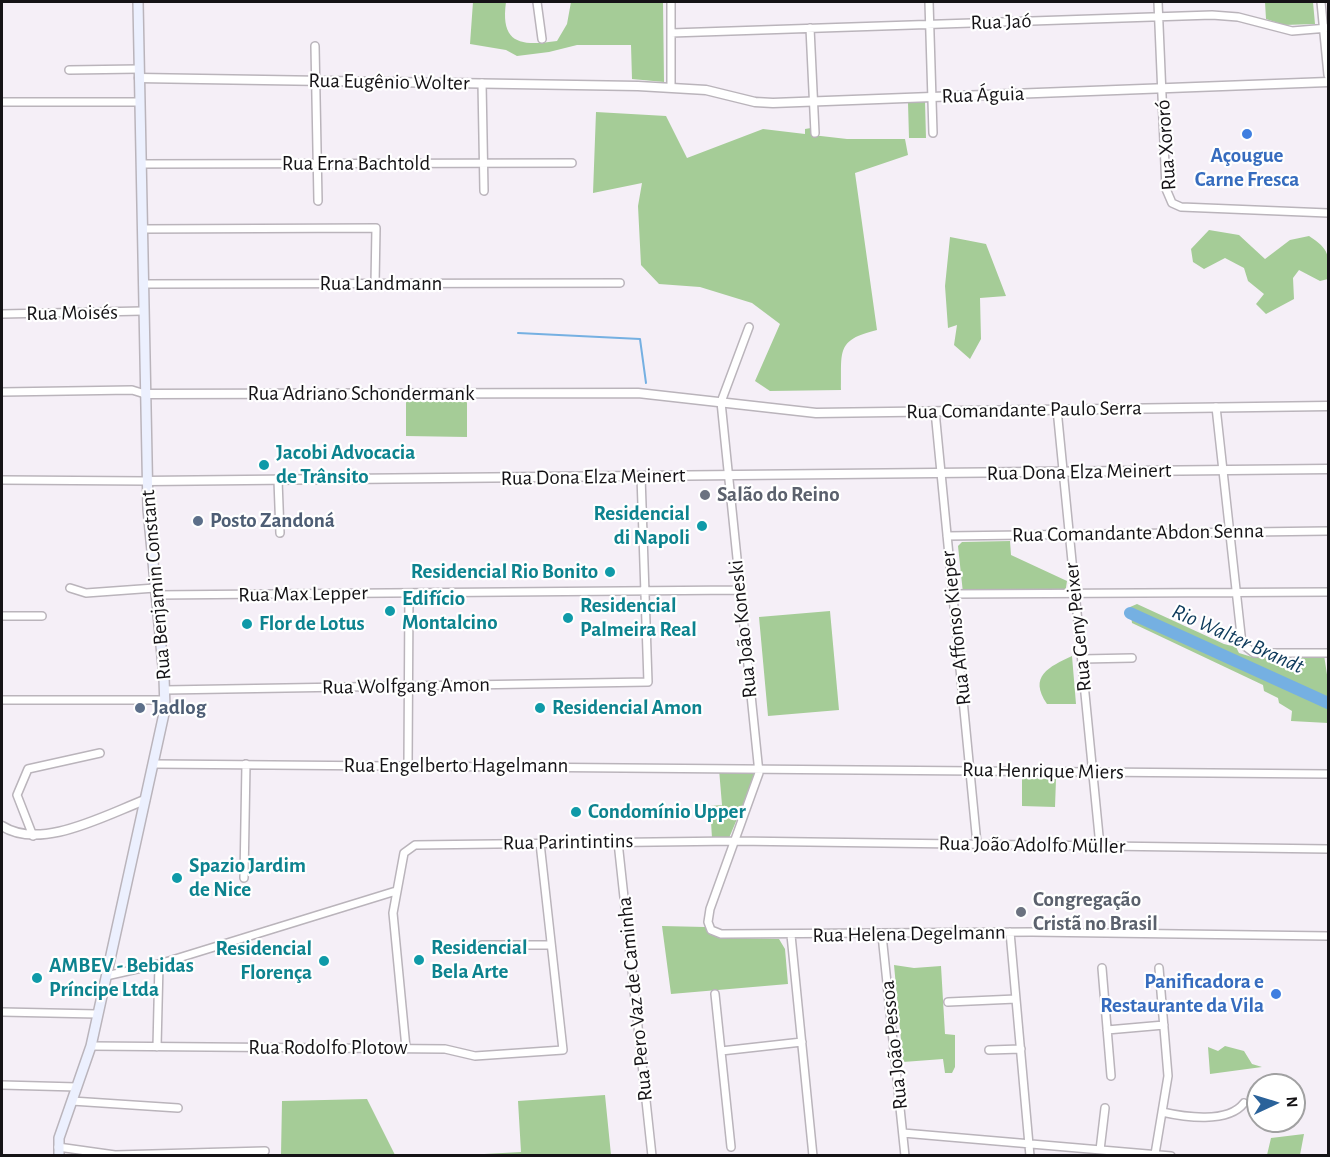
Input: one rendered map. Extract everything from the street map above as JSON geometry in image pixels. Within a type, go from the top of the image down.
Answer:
[{"type":"main road","name":"Rua Benjamin Constant","points":[[58,1151],[91,1046],[154,764],[165,695],[147,481],[138,2]]},
{"type":"street","points":[[537,2],[542,39]]},
{"type":"street","points":[[670,2],[671,87]]},
{"type":"street","points":[[929,2],[933,133]]},
{"type":"street","name":"Rua Xororó","points":[[1158,2],[1166,189],[1172,203],[1181,207],[1329,213]]},
{"type":"street","points":[[1322,2],[1329,75]]},
{"type":"street","name":"Rua Jaó","points":[[671,33],[1225,15],[1292,32],[1326,28]]},
{"type":"street","points":[[810,28],[815,133]]},
{"type":"street","points":[[315,46],[318,201]]},
{"type":"street","points":[[69,70],[139,74]]},
{"type":"street","name":"Rua Eugênio Wolter","points":[[139,74],[316,81],[638,86]]},
{"type":"street","name":"Rua Águia","points":[[638,86],[715,91],[763,103],[1329,82]]},
{"type":"street","points":[[482,84],[484,190]]},
{"type":"street","points":[[2,102],[140,102]]},
{"type":"street","name":"Rua Erna Bachtold","points":[[141,164],[572,163]]},
{"type":"street","points":[[142,229],[376,228],[375,284]]},
{"type":"street","name":"Rua Landmann","points":[[143,284],[620,283]]},
{"type":"street","name":"Rua Moisés","points":[[2,314],[143,312]]},
{"type":"street","name":"Rua João Koneski","points":[[709,927],[710,909],[758,777],[721,402],[748,327]]},
{"type":"street","name":"Rua Adriano Schondermank","points":[[2,392],[132,390],[145,394],[629,393],[721,402]]},
{"type":"street","name":"Rua Comandante Paulo Serra","points":[[721,402],[816,413],[1329,406]]},
{"type":"street","points":[[1216,407],[1240,638],[1245,649],[1254,653],[1329,653]]},
{"type":"street","name":"Rua Geny Peixer","points":[[1057,409],[1100,846]]},
{"type":"street","name":"Rua Affonso Kieper","points":[[935,411],[977,844]]},
{"type":"street","name":"Rua Dona Elza Meinert","points":[[2,480],[278,480],[1329,469]]},
{"type":"street","points":[[641,476],[645,591]]},
{"type":"street","points":[[278,480],[280,533]]},
{"type":"street","name":"Rua Comandante Abdon Senna","points":[[947,536],[1329,531]]},
{"type":"street","name":"Rua Max Lepper","points":[[70,588],[86,593],[740,590]]},
{"type":"street","name":"Rua Wolfgang Amon","points":[[2,700],[408,686],[648,682],[645,591]]},
{"type":"street","points":[[953,594],[1329,592]]},
{"type":"street","points":[[408,765],[409,593]]},
{"type":"street","points":[[2,616],[42,616]]},
{"type":"street","points":[[1082,659],[1132,658]]},
{"type":"street","points":[[33,836],[17,795],[27,769],[100,753]]},
{"type":"street","name":"Rua Engelberto Hagelmann","points":[[154,764],[757,767]]},
{"type":"street","points":[[244,878],[246,764]]},
{"type":"street","name":"Rua Henrique Miers","points":[[757,767],[1329,774]]},
{"type":"street","points":[[2,826],[12,832],[33,836],[59,832],[145,800]]},
{"type":"street","name":"Rua Parintintins","points":[[396,891],[404,853],[410,847],[424,844],[735,841]]},
{"type":"street","name":"Rua João Adolfo Müller","points":[[735,841],[1329,849]]},
{"type":"street","name":"Rua Pero Vaz de Caminha","points":[[618,842],[652,1155]]},
{"type":"street","points":[[482,945],[551,945],[540,843]]},
{"type":"street","points":[[106,976],[159,964],[396,891],[393,923],[406,1048]]},
{"type":"street","name":"Rua Helena Degelmann","points":[[709,927],[717,934],[882,935],[1010,932],[1329,936]]},
{"type":"street","points":[[1010,932],[1030,1155]]},
{"type":"street","points":[[791,935],[813,1155]]},
{"type":"street","name":"Rua João Pessoa","points":[[882,935],[905,1155]]},
{"type":"street","name":"Rua Rodolfo Plotow","points":[[91,1046],[445,1049],[475,1056],[538,1054],[563,1050],[551,945]]},
{"type":"street","points":[[157,1047],[159,964]]},
{"type":"street","points":[[1102,968],[1111,1076]]},
{"type":"street","points":[[1155,1154],[1168,1076],[1159,968]]},
{"type":"street","points":[[715,994],[731,1147]]},
{"type":"street","points":[[948,1002],[1016,999]]},
{"type":"street","points":[[2,1012],[98,1014]]},
{"type":"street","points":[[1107,1030],[1164,1025]]},
{"type":"street","points":[[721,1051],[802,1042]]},
{"type":"street","points":[[989,1050],[1021,1049]]},
{"type":"street","points":[[2,1085],[77,1087]]},
{"type":"street","points":[[72,1101],[178,1108]]},
{"type":"street","points":[[1162,1112],[1182,1116],[1209,1116],[1236,1110],[1244,1103]]},
{"type":"street","points":[[1100,1150],[1105,1108]]},
{"type":"street","points":[[903,1133],[1171,1155]]},
{"type":"street","points":[[58,1151],[104,1155],[265,1151]]},
{"type":"green space","points":[[473,2],[506,2],[505,16],[510,35],[516,40],[533,43],[557,41],[567,24],[571,2],[663,2],[664,82],[632,79],[631,45],[577,45],[549,52],[517,56],[506,50],[470,44]]},
{"type":"green space","points":[[1265,2],[1313,2],[1315,24],[1284,25],[1266,19]]},
{"type":"green space","points":[[925,102],[926,138],[909,138],[908,103]]},
{"type":"green space","points":[[596,112],[666,116],[687,158],[763,129],[805,134],[805,129],[811,128],[812,135],[847,139],[905,139],[908,155],[855,173],[877,330],[863,334],[847,343],[842,357],[841,390],[770,391],[755,381],[780,324],[752,303],[700,287],[659,284],[641,265],[638,206],[642,183],[593,193]]},
{"type":"green space","points":[[1209,230],[1239,235],[1265,259],[1290,240],[1309,236],[1327,253],[1328,279],[1320,281],[1299,270],[1293,278],[1294,299],[1266,314],[1256,304],[1264,294],[1248,281],[1244,268],[1225,258],[1204,269],[1193,262],[1191,249]]},
{"type":"green space","points":[[950,237],[986,244],[1006,296],[980,298],[981,339],[970,359],[954,345],[957,325],[948,328],[945,286]]},
{"type":"green space","points":[[406,401],[467,402],[467,437],[406,436]]},
{"type":"green space","points":[[1010,541],[1011,555],[1067,581],[1065,594],[963,593],[958,546],[962,542]]},
{"type":"green space","points":[[1137,604],[1224,644],[1236,647],[1239,653],[1252,657],[1324,655],[1328,681],[1328,723],[1291,721],[1292,711],[1279,703],[1278,698],[1264,691],[1263,685],[1132,623],[1130,607]]},
{"type":"green space","points":[[830,611],[839,710],[768,716],[759,617]]},
{"type":"green space","points":[[1072,656],[1076,704],[1047,704],[1042,694],[1040,679],[1049,669]]},
{"type":"green space","points":[[719,769],[751,769],[756,774],[729,838],[712,838],[710,806],[722,805]]},
{"type":"green space","points":[[1022,778],[1056,779],[1055,807],[1022,806]]},
{"type":"green space","points":[[662,926],[705,927],[713,935],[722,938],[779,939],[785,949],[788,984],[671,994]]},
{"type":"green space","points":[[894,965],[914,968],[941,966],[945,1034],[955,1035],[955,1067],[952,1073],[945,1073],[943,1059],[903,1062]]},
{"type":"green space","points":[[1225,1046],[1244,1051],[1252,1064],[1262,1067],[1210,1074],[1208,1047],[1218,1051]]},
{"type":"green space","points":[[605,1095],[611,1155],[466,1155],[521,1152],[518,1101]]},
{"type":"green space","points":[[367,1099],[395,1155],[281,1155],[282,1101]]},
{"type":"green space","points":[[1304,1134],[1300,1155],[1267,1155],[1271,1138]]},
{"type":"waterway","name":"Rio Walter Brandt","points":[[518,333],[640,339],[646,383]]},
{"type":"waterway","name":"Rio Walter Brandt","points":[[1130,613],[1328,703]]},
{"type":"place","name":"Açougue Carne Fresca","points":[[1247,134]]},
{"type":"place","name":"Jacobi Advocacia de Trânsito","points":[[264,465]]},
{"type":"place","name":"Salão do Reino","points":[[705,495]]},
{"type":"place","name":"Posto Zandoná","points":[[198,521]]},
{"type":"place","name":"Residencial di Napoli","points":[[702,526]]},
{"type":"place","name":"Residencial Rio Bonito","points":[[610,572]]},
{"type":"place","name":"Edifício Montalcino","points":[[390,611]]},
{"type":"place","name":"Residencial Palmeira Real","points":[[568,618]]},
{"type":"place","name":"Flor de Lotus","points":[[247,624]]},
{"type":"place","name":"Jadlog","points":[[140,708]]},
{"type":"place","name":"Residencial Amon","points":[[540,708]]},
{"type":"place","name":"Condomínio Upper","points":[[576,812]]},
{"type":"place","name":"Spazio Jardim de Nice","points":[[177,878]]},
{"type":"place","name":"Congregação Cristã no Brasil","points":[[1021,912]]},
{"type":"place","name":"Residencial Bela Arte","points":[[419,960]]},
{"type":"place","name":"Residencial Florença","points":[[324,961]]},
{"type":"place","name":"AMBEV - Bebidas Príncipe Ltda","points":[[37,978]]},
{"type":"place","name":"Panificadora e Restaurante da Vila","points":[[1276,994]]}]
